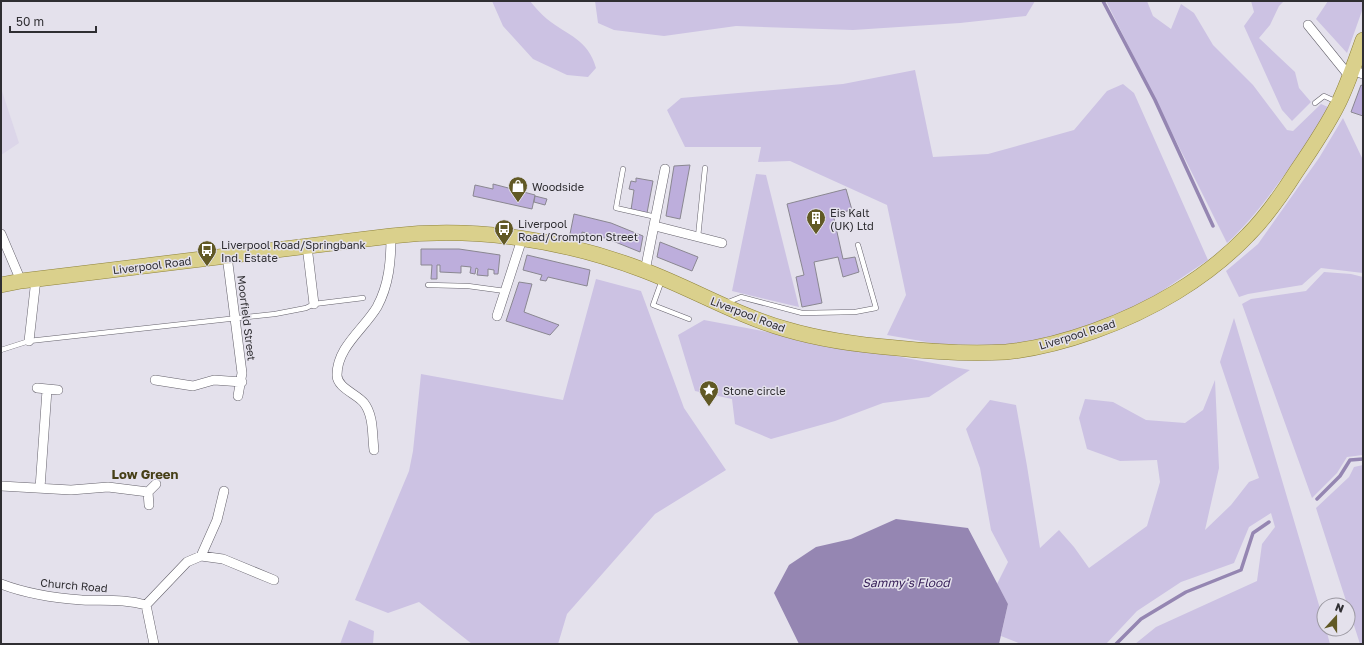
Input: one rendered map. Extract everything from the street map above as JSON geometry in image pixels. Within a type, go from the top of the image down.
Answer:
[{"type":"main road","name":"Liverpool Road","points":[[1,285],[28,280],[421,232],[457,232],[522,239],[565,246],[598,255],[663,278],[720,305],[761,322],[811,337],[915,350],[968,353],[1007,352],[1032,348],[1078,336],[1127,318],[1151,307],[1198,277],[1247,237],[1275,203],[1317,141],[1355,74],[1363,40]]},
{"type":"street","points":[[1308,26],[1355,74]]},
{"type":"street","points":[[645,271],[656,222],[665,169]]},
{"type":"street","points":[[656,222],[698,237],[722,243]]},
{"type":"street","points":[[1,234],[28,280],[29,341]]},
{"type":"street","points":[[374,450],[370,413],[364,402],[342,384],[337,376],[340,357],[377,308],[387,284],[391,252],[391,236]]},
{"type":"street","points":[[497,316],[522,239]]},
{"type":"street","points":[[307,246],[314,304]]},
{"type":"street","name":"Moorfield Street","points":[[227,256],[242,373],[242,382],[238,396]]},
{"type":"street","points":[[155,380],[193,386],[214,380],[242,382]]},
{"type":"street","points":[[37,388],[58,390]]},
{"type":"street","points":[[40,488],[48,390]]},
{"type":"street","points":[[149,505],[148,492],[156,484]]},
{"type":"street","points":[[1,486],[72,490],[108,487],[148,492]]},
{"type":"street","points":[[201,556],[217,520],[224,491]]},
{"type":"street","points":[[154,644],[146,605],[187,562],[201,556],[223,559],[274,580]]},
{"type":"street","name":"Church Road","points":[[1,584],[38,595],[83,600],[133,601],[146,605]]},
{"type":"lane","points":[[1315,103],[1324,96],[1339,103]]},
{"type":"lane","points":[[698,237],[705,168]]},
{"type":"lane","points":[[623,169],[616,208],[656,222]]},
{"type":"lane","points":[[720,305],[741,297],[802,313],[854,312],[876,308],[858,245]]},
{"type":"lane","points":[[663,278],[653,305],[689,319]]},
{"type":"lane","points":[[428,285],[468,286],[505,291]]},
{"type":"lane","points":[[1,350],[29,341],[236,318],[306,308],[314,304],[363,298]]},
{"type":"shaded area","points":[[492,1],[530,1],[547,19],[583,44],[588,50],[596,68],[588,77],[567,75],[533,59],[503,26]]},
{"type":"shaded area","points":[[595,1],[1035,1],[1026,16],[960,23],[853,30],[736,26],[664,36],[614,30],[598,23]]},
{"type":"shaded area","points":[[1106,1],[1147,1],[1153,16],[1171,29],[1181,4],[1194,13],[1213,45],[1253,85],[1287,130],[1293,131],[1321,104],[1328,107],[1308,142],[1272,192],[1251,219],[1227,243]]},
{"type":"shaded area","points":[[1251,1],[1284,1],[1279,6],[1270,25],[1259,38],[1295,72],[1299,88],[1311,102],[1292,121],[1282,110],[1244,26],[1254,12]]},
{"type":"shaded area","points":[[1328,1],[1363,1],[1363,8],[1347,53],[1316,19]]},
{"type":"shaded area","points":[[915,70],[933,157],[988,154],[1074,130],[1107,91],[1123,84],[1134,93],[1208,260],[1153,297],[1093,329],[1014,345],[938,344],[887,335],[906,295],[887,205],[790,161],[758,162],[761,147],[685,147],[667,110],[681,98],[843,84]]},
{"type":"shaded area","points":[[1,88],[19,143],[1,155]]},
{"type":"shaded area","points":[[1343,118],[1363,160],[1363,273],[1321,268],[1302,285],[1248,294],[1239,297],[1226,271],[1258,244],[1319,158]]},
{"type":"shaded area","points":[[756,174],[766,175],[799,307],[732,291]]},
{"type":"shaded area","points":[[1324,272],[1351,274],[1363,277],[1363,455],[1347,457],[1337,473],[1312,498],[1242,304],[1251,299],[1306,291]]},
{"type":"shaded area","points":[[596,279],[641,291],[684,408],[726,470],[655,514],[567,614],[558,644],[472,644],[419,602],[388,613],[355,600],[409,471],[413,451],[421,374],[563,400]]},
{"type":"shaded area","points":[[1234,318],[1317,597],[1316,637],[1328,637],[1330,644],[1135,644],[1156,627],[1257,581],[1262,544],[1275,527],[1271,513],[1249,527],[1234,563],[1181,582],[1137,611],[1106,644],[1021,644],[1001,636],[1008,604],[997,584],[1008,562],[991,530],[980,468],[966,429],[990,400],[1016,405],[1040,548],[1059,530],[1074,547],[1089,568],[1147,526],[1160,482],[1157,460],[1120,461],[1087,449],[1079,418],[1085,399],[1113,402],[1146,420],[1185,423],[1203,410],[1215,380],[1219,468],[1205,530],[1231,505],[1249,482],[1259,478],[1220,362]]},
{"type":"shaded area","points":[[704,320],[970,370],[929,397],[883,403],[835,421],[771,439],[735,424],[732,399],[695,391],[678,335]]},
{"type":"shaded area","points":[[1363,465],[1363,644],[1360,644],[1356,632],[1356,597],[1345,597],[1316,508],[1349,477],[1354,467]]},
{"type":"shaded area","points":[[349,620],[374,631],[373,644],[340,644]]},
{"type":"water","name":"Sammy's Flood","points":[[896,519],[968,528],[1008,604],[999,644],[799,644],[774,593],[789,565],[816,547],[851,539]]},
{"type":"building","points":[[1361,85],[1363,86],[1363,116],[1351,112]]},
{"type":"building","points":[[690,165],[680,219],[666,216],[674,166]]},
{"type":"building","points":[[636,178],[653,181],[647,213],[631,210],[634,190],[629,189],[631,181],[636,182]]},
{"type":"building","name":"Woodside","points":[[493,184],[535,195],[532,209],[473,196],[475,185],[493,189]]},
{"type":"building","name":"Eis Kalt (UK) Ltd","points":[[846,189],[852,210],[833,214],[843,259],[855,257],[859,272],[843,277],[838,257],[814,262],[822,303],[802,307],[796,277],[804,275],[787,204]]},
{"type":"building","points":[[535,196],[547,199],[545,205],[534,202]]},
{"type":"building","points":[[574,214],[611,223],[643,236],[640,252],[608,239],[582,232],[582,236],[570,234]]},
{"type":"building","points":[[660,242],[698,257],[692,271],[657,257]]},
{"type":"building","points":[[421,249],[459,249],[500,255],[498,274],[494,274],[494,270],[488,269],[488,276],[477,275],[478,269],[476,268],[475,274],[470,273],[471,267],[461,266],[461,273],[440,272],[440,265],[437,265],[437,279],[431,279],[432,265],[421,265]]},
{"type":"building","points":[[527,255],[590,270],[587,286],[548,277],[546,281],[540,280],[542,275],[523,270]]},
{"type":"building","points":[[519,282],[532,284],[524,312],[559,325],[550,335],[506,321]]},
{"type":"waterway","points":[[1103,1],[1155,100],[1213,226]]},
{"type":"waterway","points":[[1317,499],[1340,476],[1350,460],[1363,459]]},
{"type":"waterway","points":[[1116,644],[1141,619],[1186,592],[1241,570],[1253,533],[1269,522]]},
{"type":"place","name":"Woodside","points":[[518,203]]},
{"type":"place","name":"Eis Kalt (UK) Ltd","points":[[816,235]]},
{"type":"place","name":"Liverpool Road/Crompton Street","points":[[504,246]]},
{"type":"place","name":"Liverpool Road/Springbank Ind. Estate","points":[[207,267]]},
{"type":"place","name":"Stone circle","points":[[709,407]]},
{"type":"district","name":"Low Green","points":[[145,474]]}]
